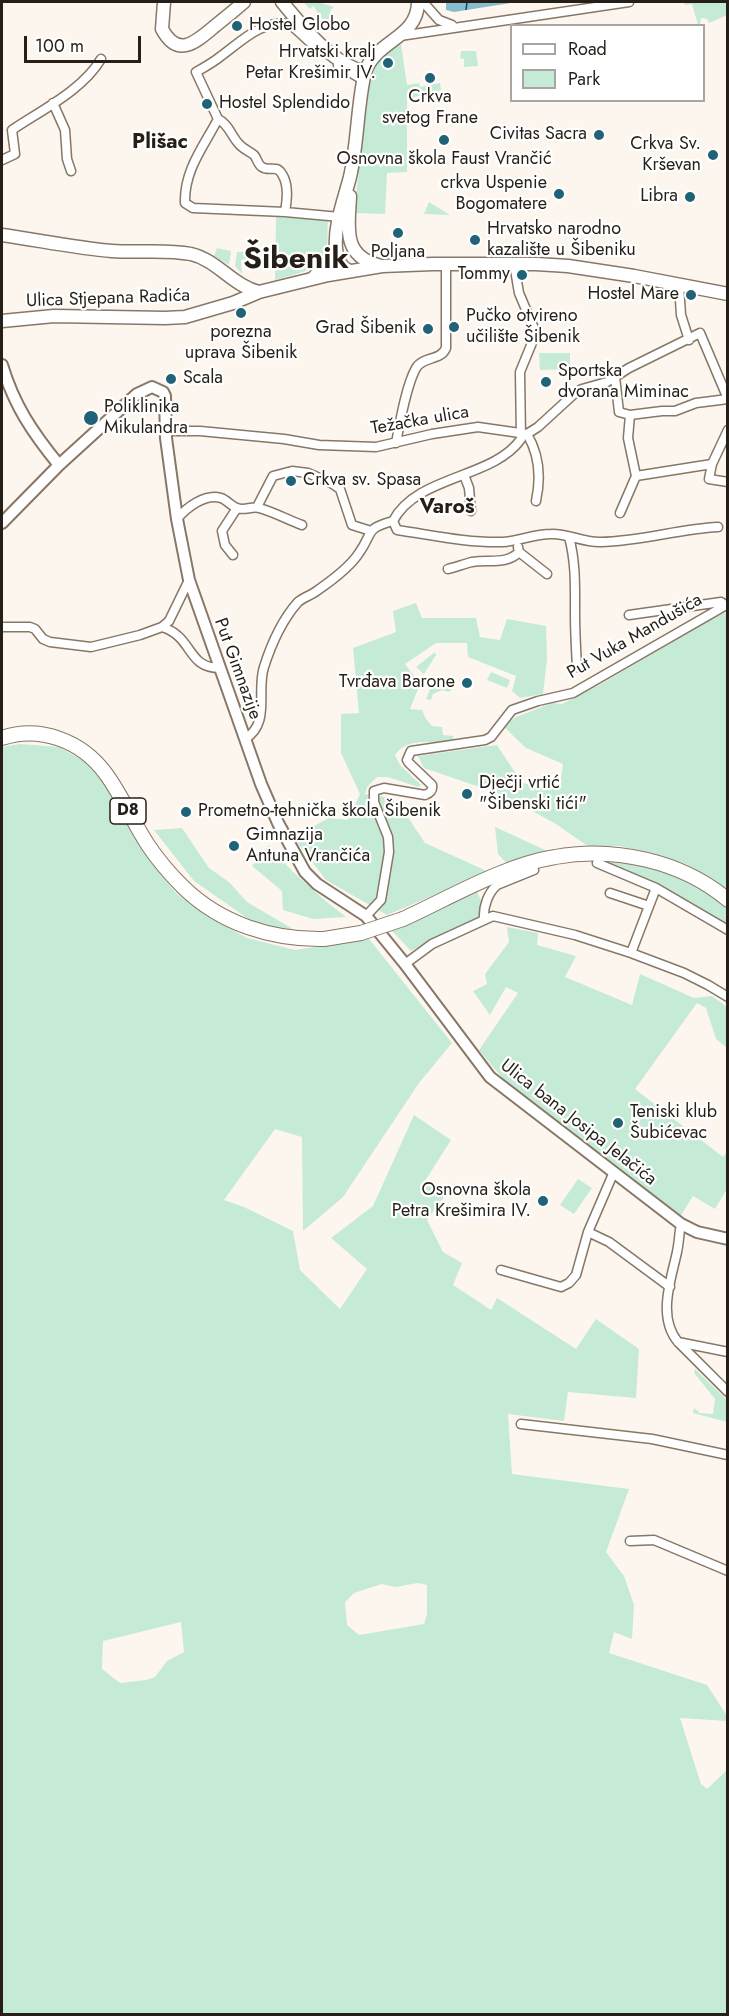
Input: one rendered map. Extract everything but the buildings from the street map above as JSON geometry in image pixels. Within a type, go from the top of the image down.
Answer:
[{"type":"main road","points":[[164,2],[162,29],[170,40],[182,46],[196,42],[244,2]]},
{"type":"main road","points":[[282,2],[314,39],[364,76]]},
{"type":"main road","points":[[343,271],[336,248],[340,216],[350,176],[364,76],[378,51],[413,23],[418,10],[418,2]]},
{"type":"main road","points":[[343,271],[350,241],[350,176]]},
{"type":"main road","points":[[2,235],[114,251],[179,252],[194,255],[249,290],[259,292]]},
{"type":"main road","points":[[350,241],[353,248],[363,258],[382,266]]},
{"type":"main road","points":[[314,279],[325,268],[336,248]]},
{"type":"main road","points":[[314,279],[343,271],[382,266],[514,264],[568,266],[728,294]]},
{"type":"main road","name":"Ulica Stjepana Radića","points":[[2,321],[54,316],[175,318],[235,303],[259,292],[314,279]]},
{"type":"main road","points":[[235,282],[240,293],[235,303]]},
{"type":"main road","name":"D8","points":[[2,738],[28,733],[43,734],[59,738],[83,750],[106,773],[147,844],[191,895],[240,925],[256,931],[291,938],[324,939],[361,933],[403,919],[515,868],[574,854],[615,855],[651,860],[686,873],[713,887],[728,900]]},
{"type":"street","points":[[423,2],[439,20],[455,27]]},
{"type":"street","points":[[399,36],[629,2]]},
{"type":"street","points":[[437,29],[440,25],[439,20]]},
{"type":"street","points":[[285,212],[284,177],[276,168],[260,166],[255,156],[241,147],[225,122],[218,119],[196,72],[219,58],[251,33],[270,25],[290,24],[334,62],[364,76]]},
{"type":"street","points":[[2,160],[15,154],[12,130],[53,103],[92,73],[101,59]]},
{"type":"street","points":[[53,103],[65,130],[67,159],[71,171]]},
{"type":"street","points":[[218,119],[192,165],[185,189],[184,203],[193,208],[340,216]]},
{"type":"street","points":[[396,443],[402,408],[417,367],[428,359],[438,357],[446,348],[446,264]]},
{"type":"street","points":[[514,264],[519,293],[536,333],[520,372],[519,386],[524,434],[537,459],[539,481],[536,501]]},
{"type":"street","points":[[679,285],[681,315],[689,340]]},
{"type":"street","points":[[245,739],[250,736],[259,721],[262,710],[260,691],[263,669],[273,641],[291,612],[300,600],[318,590],[359,554],[376,526],[393,521],[397,514],[422,492],[464,475],[510,452],[524,434],[538,427],[573,394],[607,382],[615,377],[689,340],[700,333],[728,399],[696,403],[675,411],[630,416],[619,412],[615,377]]},
{"type":"street","points":[[2,364],[18,409],[59,465],[2,523]]},
{"type":"street","name":"Put Gimnazije","points":[[59,465],[137,394],[152,387],[163,392],[165,431],[177,519],[189,580],[261,784],[278,823],[304,872],[317,884],[366,916]]},
{"type":"street","points":[[620,513],[636,476],[628,438],[630,416]]},
{"type":"street","name":"Težačka ulica","points":[[165,431],[200,431],[284,439],[319,446],[376,447],[432,434],[478,427],[524,434]]},
{"type":"street","points":[[728,430],[712,464],[709,479],[728,482]]},
{"type":"street","points":[[636,476],[712,464]]},
{"type":"street","points":[[257,507],[273,476],[292,471],[308,473],[340,489],[352,525],[371,531]]},
{"type":"street","points":[[464,475],[469,488],[471,512]]},
{"type":"street","points":[[177,519],[184,510],[195,503],[211,498],[221,498],[237,508],[244,510],[257,507],[302,525]]},
{"type":"street","points":[[232,555],[225,545],[222,531],[225,523],[237,508]]},
{"type":"street","points":[[393,521],[397,530],[477,541],[516,541],[554,533],[598,543],[634,540],[674,531],[718,527]]},
{"type":"street","points":[[569,537],[577,588],[575,613],[577,667]]},
{"type":"street","points":[[516,541],[519,552],[548,574]]},
{"type":"street","points":[[448,569],[470,563],[508,559],[519,552]]},
{"type":"street","points":[[2,627],[30,627],[50,642],[91,647],[152,632],[162,627],[173,613],[189,580]]},
{"type":"street","points":[[629,615],[721,602],[726,605]]},
{"type":"street","name":"Put Vuka Mandušića","points":[[366,916],[381,900],[389,852],[388,837],[374,802],[374,791],[384,788],[425,795],[430,793],[432,785],[407,759],[411,751],[485,740],[491,737],[508,713],[523,706],[573,693],[726,605]]},
{"type":"street","points":[[162,627],[184,640],[202,666],[220,669]]},
{"type":"street","points":[[597,863],[656,888],[728,930]]},
{"type":"street","points":[[484,919],[485,905],[492,889],[534,870]]},
{"type":"street","points":[[631,953],[656,888]]},
{"type":"street","points":[[610,893],[649,906]]},
{"type":"street","name":"Ulica bana Josipa Jelačića","points":[[366,916],[490,1077],[613,1174],[681,1224],[697,1232],[728,1239]]},
{"type":"street","points":[[405,964],[432,944],[484,919],[497,917],[575,935],[631,953],[684,973],[728,997]]},
{"type":"street","points":[[501,1270],[561,1287],[569,1284],[576,1275],[588,1232],[613,1174]]},
{"type":"street","points":[[681,1224],[667,1315],[674,1337],[728,1392]]},
{"type":"street","points":[[588,1232],[609,1242],[670,1287]]},
{"type":"street","points":[[678,1342],[728,1352]]},
{"type":"street","points":[[521,1424],[652,1438],[728,1455]]},
{"type":"street","points":[[630,1541],[654,1540],[728,1571]]},
{"type":"green space","points":[[303,2],[318,2],[334,7],[330,11],[333,18],[324,21],[313,6],[310,9]]},
{"type":"green space","points":[[684,2],[727,2],[727,15],[709,23],[707,19],[701,18],[700,24],[698,24],[692,4],[685,5]]},
{"type":"green space","points":[[401,44],[407,85],[419,83],[420,87],[440,83],[441,90],[407,99],[407,172],[387,173],[385,214],[355,213],[373,68],[382,56]]},
{"type":"green space","points":[[461,51],[476,51],[478,66],[464,67],[464,59],[460,58]]},
{"type":"green space","points":[[429,202],[450,215],[424,214]]},
{"type":"green space","points":[[276,217],[328,220],[327,246],[322,260],[317,265],[304,272],[275,280]]},
{"type":"green space","points":[[217,248],[231,251],[229,265],[214,256]]},
{"type":"green space","points":[[237,252],[257,252],[258,259],[250,262],[249,258],[241,260],[242,274],[235,266]]},
{"type":"green space","points":[[539,353],[570,353],[570,369],[540,370]]},
{"type":"green space","points":[[416,603],[422,618],[476,618],[480,637],[500,640],[507,619],[546,626],[547,659],[543,694],[520,698],[512,691],[516,676],[468,657],[467,643],[436,643],[405,664],[420,684],[410,709],[422,710],[432,726],[442,727],[443,735],[453,736],[454,740],[415,743],[401,749],[395,755],[400,765],[421,785],[418,787],[388,777],[377,777],[367,787],[365,794],[391,798],[405,813],[425,843],[489,872],[387,915],[326,880],[293,837],[329,818],[348,820],[360,794],[341,753],[341,714],[359,713],[353,648],[396,632],[393,611]]},
{"type":"green space","points":[[727,612],[727,890],[715,880],[686,864],[653,853],[619,846],[589,847],[556,824],[503,795],[424,768],[418,756],[497,745],[522,783],[559,790],[563,764],[526,748],[503,726],[516,717],[552,703],[562,704]]},
{"type":"green space","points":[[435,652],[436,655],[424,674],[416,667]]},
{"type":"green space","points":[[491,672],[510,680],[507,688],[487,680]]},
{"type":"green space","points":[[439,684],[452,689],[449,692],[442,690],[433,694],[431,700],[426,699],[431,687]]},
{"type":"green space","points":[[20,744],[59,747],[89,764],[107,788],[155,867],[176,893],[205,915],[247,938],[295,950],[369,939],[452,1043],[419,1083],[343,1197],[303,1231],[302,1137],[275,1129],[224,1200],[244,1207],[293,1231],[300,1270],[340,1309],[367,1269],[331,1238],[373,1206],[414,1115],[451,1140],[425,1181],[446,1194],[427,1220],[443,1252],[462,1263],[453,1285],[491,1310],[497,1298],[576,1349],[596,1319],[639,1349],[636,1398],[568,1392],[564,1421],[508,1414],[512,1474],[629,1489],[606,1552],[624,1576],[634,1605],[632,1639],[614,1632],[609,1653],[707,1685],[727,1716],[727,1721],[680,1718],[701,1784],[707,1789],[727,1770],[728,2014],[2,2014],[2,747]],"holes":[[[418,1583],[427,1585],[427,1614],[424,1624],[359,1635],[347,1625],[345,1602],[354,1593],[382,1584],[395,1587]],[[181,1622],[184,1652],[167,1661],[155,1677],[120,1683],[102,1669],[103,1641]]]},
{"type":"green space","points":[[495,827],[552,853],[509,866],[498,854]]},
{"type":"green space","points":[[182,828],[209,868],[229,882],[247,902],[293,929],[260,927],[194,881],[154,830]]},
{"type":"green space","points":[[269,845],[295,874],[346,917],[313,919],[283,910],[282,891],[252,866]]},
{"type":"green space","points":[[612,860],[659,871],[701,890],[727,908],[727,928],[610,865]]},
{"type":"green space","points":[[477,892],[487,913],[411,951],[392,931]]},
{"type":"green space","name":"Teniski klub Šubićevac","points":[[507,927],[538,933],[537,945],[576,956],[565,977],[632,1005],[640,974],[694,998],[712,996],[727,1007],[727,1048],[716,1039],[706,1008],[697,1003],[635,1089],[723,1157],[727,1152],[727,1189],[715,1209],[693,1196],[680,1217],[617,1172],[505,1081],[479,1050],[518,993],[506,987],[490,1015],[473,991],[487,984],[485,974],[509,942]]},
{"type":"green space","points":[[578,1179],[592,1188],[574,1214],[560,1205]]},
{"type":"green space","points":[[695,1369],[727,1400],[727,1422],[693,1413],[694,1408],[700,1413],[713,1414],[715,1399],[694,1373]]},
{"type":"water","points":[[446,2],[517,2],[454,12],[446,10]]},
{"type":"ferry route","points":[[466,10],[467,2]]},
{"type":"place","name":"Hostel Globo","points":[[237,26]]},
{"type":"place","name":"Hrvatski kralj Petar Krešimir IV.","points":[[388,63]]},
{"type":"place","name":"Crkva svetog Frane","points":[[430,78]]},
{"type":"place","name":"Hostel Splendido","points":[[207,104]]},
{"type":"place","name":"Civitas Sacra","points":[[599,135]]},
{"type":"place","name":"Osnovna škola Faust Vrančić","points":[[444,140]]},
{"type":"place","name":"Crkva Sv. Krševan","points":[[713,155]]},
{"type":"place","name":"crkva Uspenie Bogomatere","points":[[559,194]]},
{"type":"place","name":"Libra","points":[[690,197]]},
{"type":"place","name":"Poljana","points":[[398,233]]},
{"type":"place","name":"Hrvatsko narodno kazalište u Šibeniku","points":[[475,240]]},
{"type":"place","name":"Tommy","points":[[522,275]]},
{"type":"place","name":"Hostel Mare","points":[[691,295]]},
{"type":"place","name":"porezna uprava Šibenik","points":[[241,313]]},
{"type":"place","name":"Pučko otvireno učilište Šibenik","points":[[454,327]]},
{"type":"place","name":"Grad Šibenik","points":[[428,329]]},
{"type":"place","name":"Scala","points":[[171,379]]},
{"type":"place","name":"Sportska dvorana Miminac","points":[[546,382]]},
{"type":"place","name":"Poliklinika Mikulandra","points":[[91,418]]},
{"type":"place","name":"Crkva sv. Spasa","points":[[291,481]]},
{"type":"place","name":"Tvrđava Barone","points":[[467,683]]},
{"type":"place","name":"Dječji vrtić \"Šibenski tići\"","points":[[467,794]]},
{"type":"place","name":"Prometno-tehnička škola Šibenik","points":[[186,812]]},
{"type":"place","name":"Gimnazija Antuna Vrančića","points":[[234,846]]},
{"type":"place","name":"Teniski klub Šubićevac","points":[[618,1123]]},
{"type":"place","name":"Osnovna škola Petra Krešimira IV.","points":[[543,1201]]},
{"type":"district","name":"Plišac","points":[[160,143]]},
{"type":"district","name":"Šibenik","points":[[296,261]]},
{"type":"district","name":"Varoš","points":[[447,508]]}]
